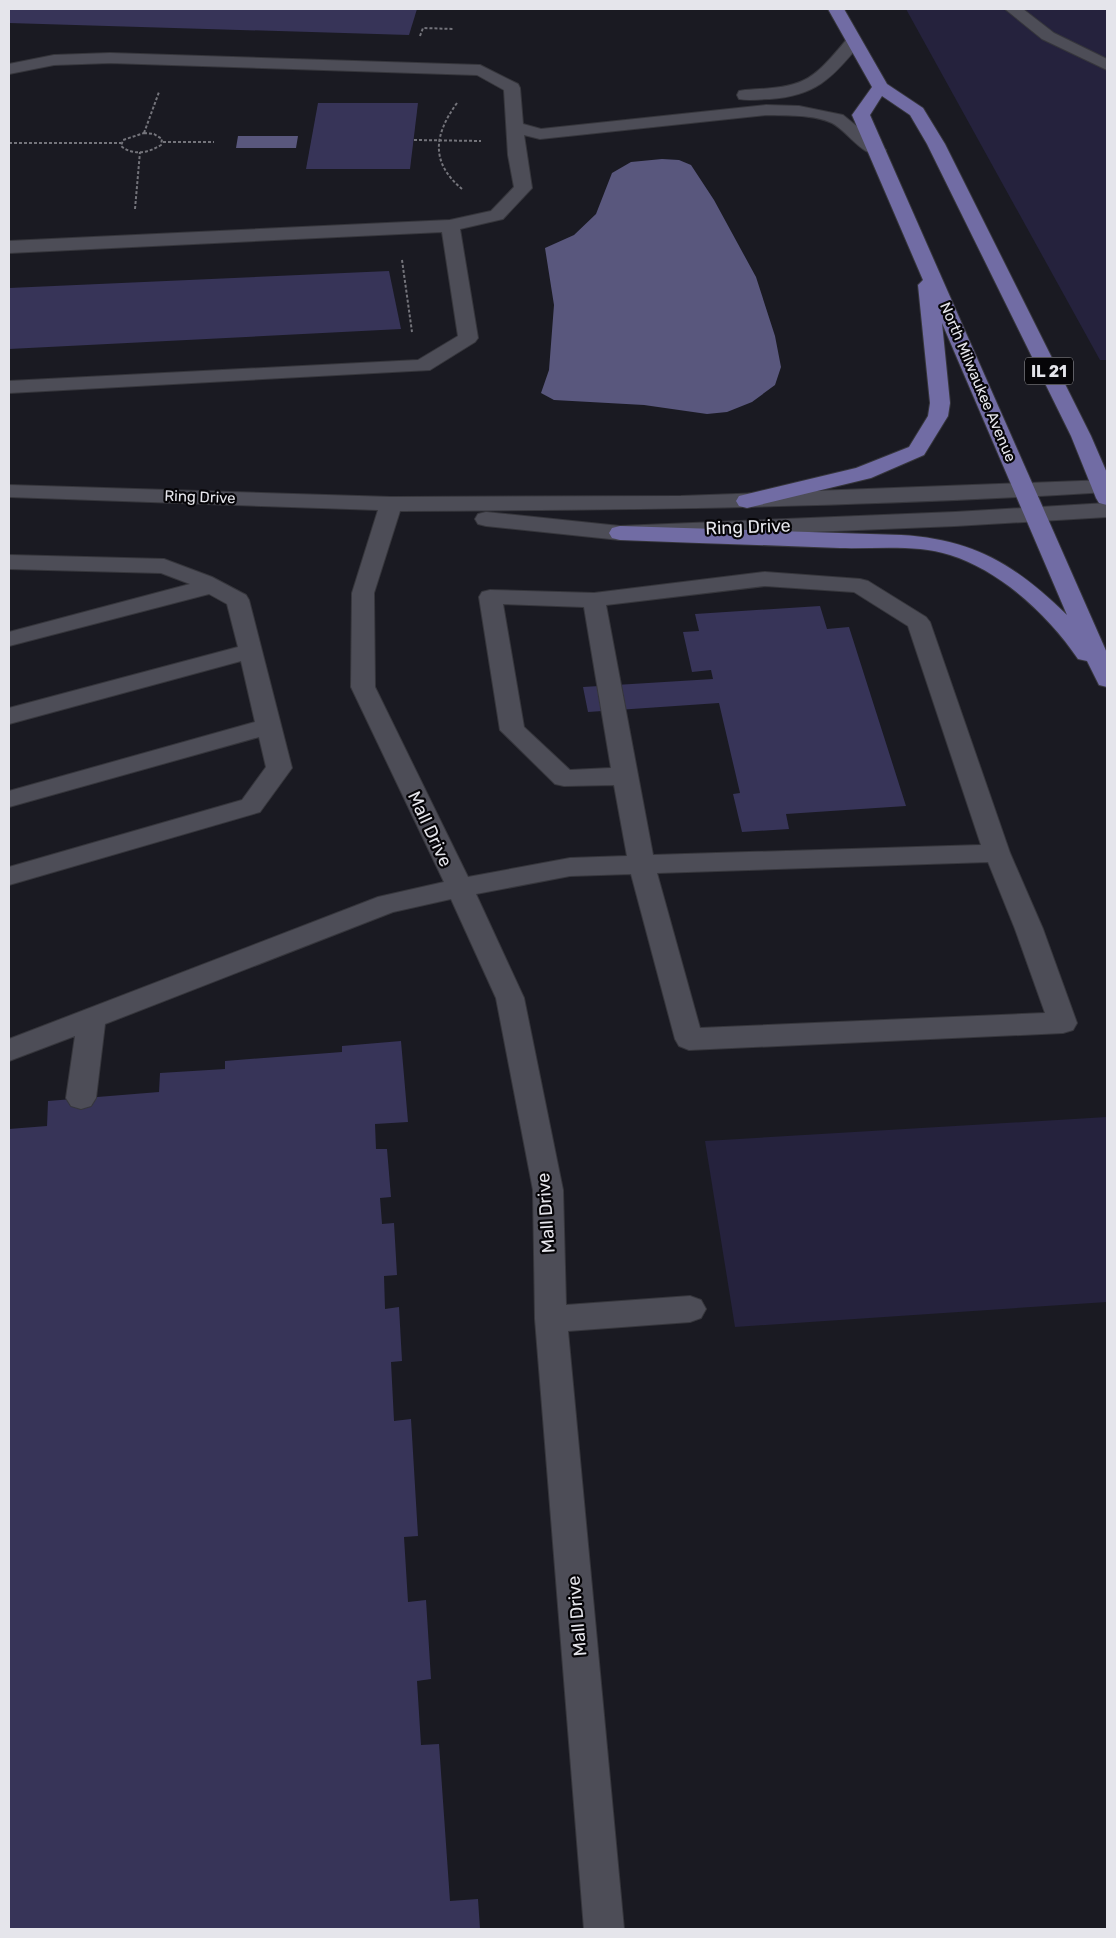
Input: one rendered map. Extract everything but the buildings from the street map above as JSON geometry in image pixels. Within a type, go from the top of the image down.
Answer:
[{"type":"main road","name":"IL 21","points":[[836,9],[880,87],[917,112],[936,144],[1081,436],[1105,490]]},
{"type":"main road","name":"North Milwaukee Avenue","points":[[880,87],[861,115],[1107,680]]},
{"type":"main road","points":[[747,502],[862,473],[917,451],[938,416],[940,402],[926,261]]},
{"type":"main road","points":[[620,533],[906,542],[958,550],[996,567],[1042,605],[1080,643],[1107,695]]},
{"type":"street","points":[[1013,9],[1048,36],[1107,65]]},
{"type":"street","points":[[726,98],[797,90],[832,68],[853,42]]},
{"type":"street","points":[[9,70],[54,60],[110,58],[480,70],[512,88],[523,188],[498,214],[450,226],[9,247]]},
{"type":"street","points":[[752,95],[766,110]]},
{"type":"street","points":[[516,134],[538,120],[682,102]]},
{"type":"street","points":[[516,134],[540,134],[766,110],[799,111],[837,120],[877,150]]},
{"type":"street","points":[[9,387],[423,366],[468,338],[450,226]]},
{"type":"street","name":"Ring Drive","points":[[9,491],[391,504],[747,502],[1024,491],[1105,490]]},
{"type":"street","name":"Ring Drive","points":[[391,504],[466,518],[620,533],[1107,510]]},
{"type":"street","name":"Mall Drive","points":[[391,504],[363,593],[363,687],[475,920],[510,998],[548,1190],[551,1319],[604,1929]]},
{"type":"street","points":[[9,562],[164,566],[212,586],[238,600],[279,768],[251,806],[9,876]]},
{"type":"street","points":[[9,574],[49,563]]},
{"type":"street","points":[[594,600],[627,776],[641,864],[689,1039],[1063,1023],[1029,929],[998,853],[918,622],[860,586],[765,579],[594,600],[490,597],[512,730],[564,778],[627,776]]},
{"type":"street","points":[[9,639],[212,586]]},
{"type":"street","points":[[9,716],[250,651]]},
{"type":"street","points":[[9,799],[268,726]]},
{"type":"street","points":[[9,1050],[388,904],[458,888],[570,867],[998,853]]},
{"type":"street","points":[[81,1098],[91,1020]]},
{"type":"street","points":[[551,1319],[690,1309]]},
{"type":"path","points":[[496,79],[478,86],[463,96],[446,117],[437,153],[450,181],[498,214]]},
{"type":"path","points":[[9,143],[121,143],[127,137],[144,133],[159,136],[163,142]]},
{"type":"path","points":[[414,140],[516,134]]},
{"type":"path","points":[[121,143],[128,150],[140,152],[153,150],[163,142],[214,142]]},
{"type":"path","points":[[132,242],[140,152]]},
{"type":"path","points":[[402,255],[412,339],[406,339],[412,366]]},
{"type":"shaded area","points":[[906,9],[1107,9],[1107,360],[1100,360]]},
{"type":"shaded area","points":[[238,136],[298,136],[296,148],[236,148]]},
{"type":"shaded area","points":[[662,159],[679,160],[691,165],[714,200],[756,277],[775,336],[781,367],[775,385],[752,402],[727,412],[707,414],[644,405],[554,400],[541,393],[549,370],[554,305],[545,248],[574,235],[596,214],[612,173],[631,162]]},
{"type":"shaded area","points":[[1107,1117],[1107,1302],[735,1327],[705,1141]]}]
